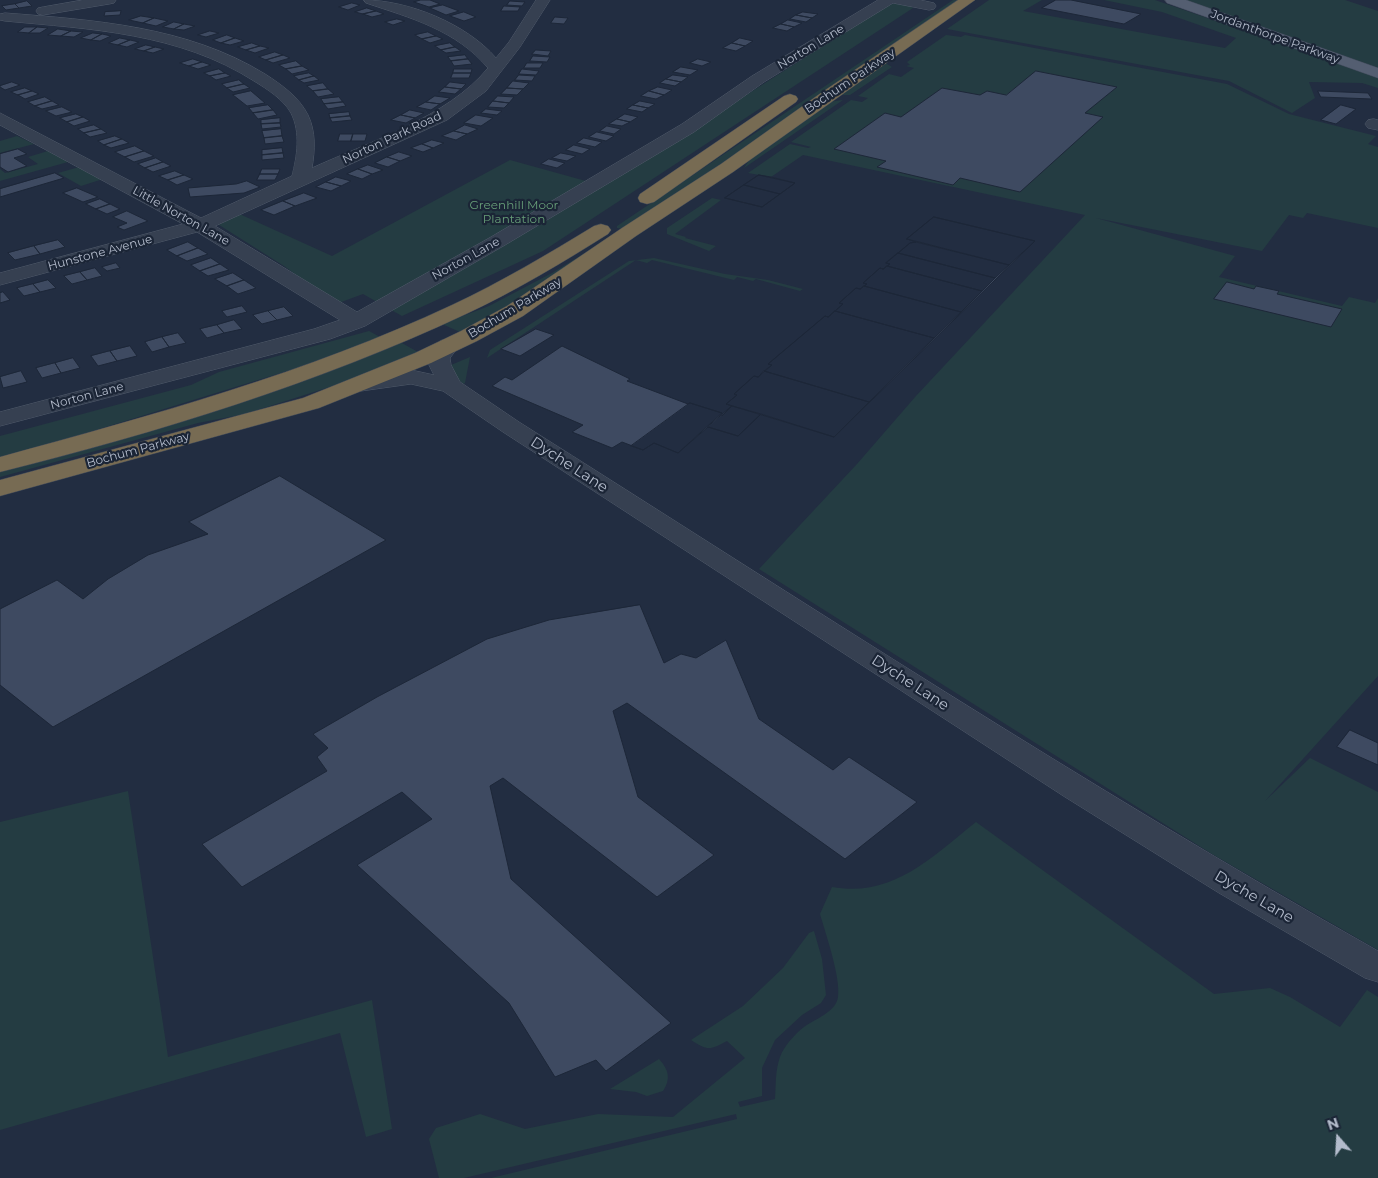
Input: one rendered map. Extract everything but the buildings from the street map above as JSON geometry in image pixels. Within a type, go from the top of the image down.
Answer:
[{"type":"highway","name":"Bochum Parkway","points":[[0,488],[311,403],[361,384],[448,346],[515,311],[614,241],[727,168],[968,0]]},
{"type":"highway","points":[[913,16],[933,3]]},
{"type":"highway","name":"Bochum Parkway","points":[[0,465],[216,403],[322,368],[393,339],[480,299],[543,266],[625,213],[800,92]]},
{"type":"main road","name":"Jordanthorpe Parkway","points":[[1172,0],[1378,74]]},
{"type":"street","points":[[3,18],[109,0]]},
{"type":"street","points":[[371,0],[438,23],[468,39],[478,47],[496,68]]},
{"type":"street","name":"Norton Park Road","points":[[200,225],[364,152],[441,116],[462,103],[480,88],[496,68],[521,35],[543,0]]},
{"type":"street","name":"Norton Lane","points":[[0,419],[322,334],[357,321],[498,241],[688,128],[758,79],[888,0]]},
{"type":"street","points":[[897,0],[933,3]]},
{"type":"street","points":[[65,22],[63,17],[69,6]]},
{"type":"street","points":[[3,18],[65,22],[113,28],[192,45],[242,65],[281,91],[294,105],[302,118],[307,147],[301,180]]},
{"type":"street","points":[[468,39],[521,35]]},
{"type":"street","name":"Little Norton Lane","points":[[0,118],[200,225],[357,321]]},
{"type":"street","points":[[307,147],[332,153],[364,152]]},
{"type":"street","name":"Hunstone Avenue","points":[[0,280],[200,225]]},
{"type":"street","name":"Dyche Lane","points":[[448,346],[439,357],[440,365],[451,386]]},
{"type":"street","name":"Dyche Lane","points":[[361,384],[412,377],[451,386],[511,427],[1076,789],[1231,884],[1378,968]]},
{"type":"green space","points":[[953,0],[961,0],[626,229],[617,228],[617,226]]},
{"type":"green space","points":[[989,0],[1042,0],[1023,11],[1225,48],[1236,38],[1162,12],[1104,0],[1155,0],[1378,77],[1378,88],[1362,83],[1309,82],[1315,98],[1292,113],[1229,81],[947,29]]},
{"type":"green space","points":[[1183,0],[1345,0],[1378,11],[1378,69]]},
{"type":"green space","name":"Greenhill Moor Plantation","points":[[899,3],[913,8],[543,251],[402,316],[363,294],[336,304],[284,266],[216,223],[235,212],[332,256],[510,160],[604,186],[887,5]]},
{"type":"green space","points":[[946,35],[961,37],[965,35],[1227,84],[1289,114],[1376,136],[1368,144],[1378,147],[1378,228],[1307,213],[1303,218],[1289,215],[1262,251],[1096,218],[1235,256],[1219,277],[1342,306],[1349,297],[1375,303],[1378,298],[1378,676],[1265,801],[1310,758],[1378,792],[1378,950],[1212,854],[759,569],[857,464],[916,396],[1085,215],[803,155],[771,177],[748,173],[790,144],[811,147],[791,142],[851,100],[862,102],[868,98],[858,96],[889,74],[901,77],[914,68],[906,66],[910,65],[907,62]]},
{"type":"green space","points":[[884,64],[892,67],[850,95],[841,95]]},
{"type":"green space","points":[[843,100],[744,168],[752,156],[828,102]]},
{"type":"green space","points":[[17,136],[34,144],[0,153],[0,141]]},
{"type":"green space","points":[[48,151],[68,162],[0,181],[0,169],[5,173],[38,164],[28,157]]},
{"type":"green space","points":[[79,167],[103,179],[81,186],[58,173]]},
{"type":"green space","points":[[712,198],[721,200],[675,234],[716,246],[709,251],[667,234],[667,228]]},
{"type":"green space","points":[[606,240],[497,313],[460,332],[442,324],[489,306],[552,273]]},
{"type":"green space","points":[[654,258],[725,274],[768,280],[803,289],[800,291],[756,279],[753,281],[737,277],[734,280],[652,260],[647,263],[636,260]]},
{"type":"green space","points":[[636,260],[487,358],[490,350],[629,261]]},
{"type":"green space","points":[[369,331],[380,337],[326,359],[0,458],[0,436],[191,385],[219,372]]},
{"type":"green space","points":[[400,342],[418,352],[339,384],[245,414],[198,423],[0,477],[0,472]]},
{"type":"green space","points":[[470,357],[465,383],[463,384],[454,375],[451,365]]},
{"type":"green space","points":[[128,791],[168,1057],[372,1000],[392,1129],[366,1137],[340,1033],[0,1130],[0,822]]},
{"type":"green space","points":[[976,822],[1214,994],[1270,988],[1290,997],[1340,1027],[1367,990],[1378,997],[1378,1178],[491,1178],[737,1119],[736,1114],[464,1178],[439,1178],[429,1139],[436,1128],[480,1114],[525,1129],[598,1114],[673,1117],[745,1058],[727,1041],[713,1048],[705,1048],[691,1040],[743,1006],[783,968],[809,933],[814,931],[822,959],[826,995],[821,1003],[802,1015],[775,1040],[762,1068],[762,1096],[738,1102],[740,1107],[775,1099],[777,1068],[784,1049],[790,1040],[804,1027],[829,1011],[838,997],[835,968],[820,914],[832,887],[854,889],[874,886],[893,880],[927,861]]},
{"type":"green space","points":[[659,1059],[668,1075],[663,1091],[647,1096],[636,1092],[610,1089]]}]
